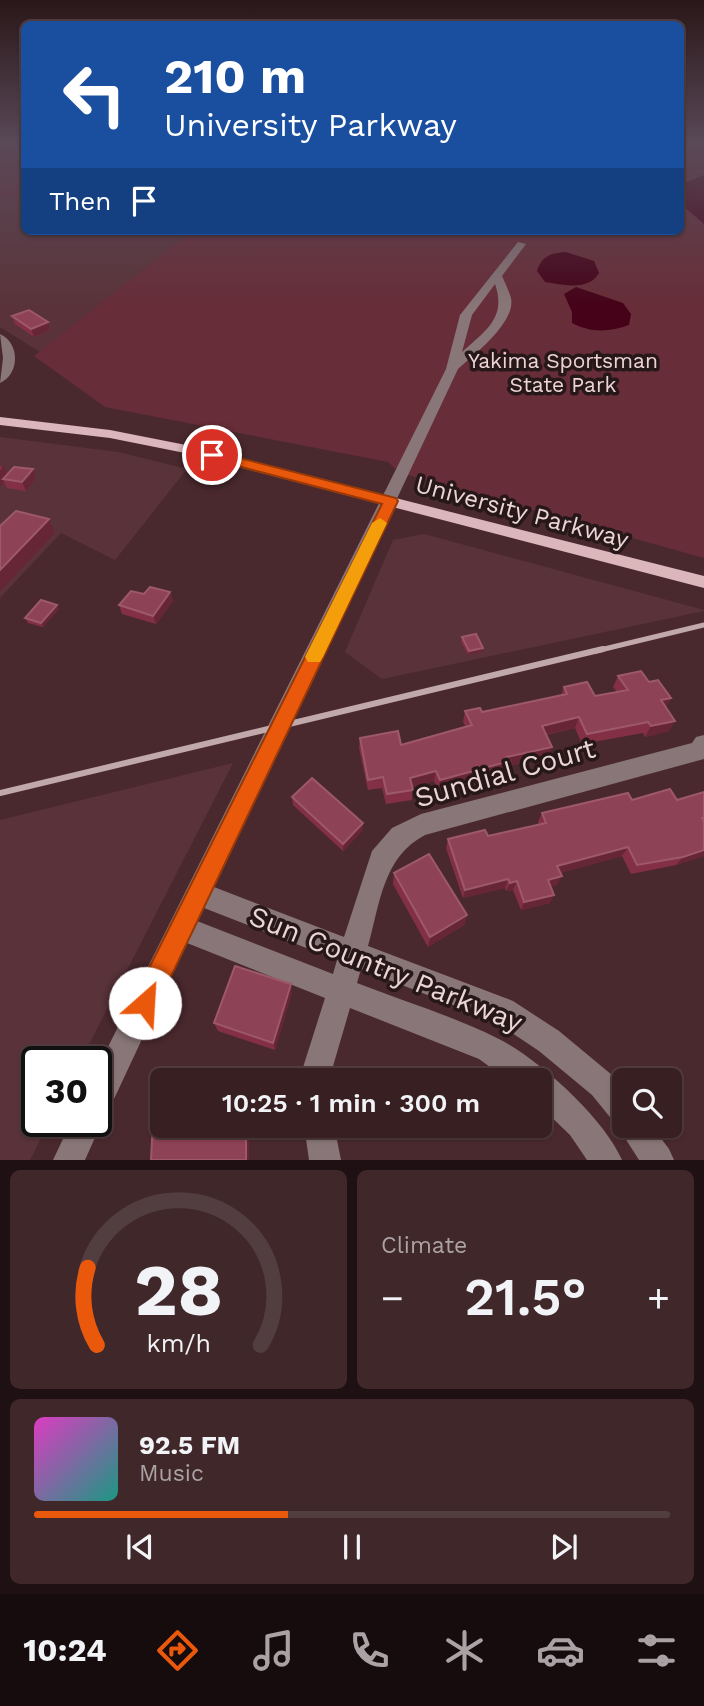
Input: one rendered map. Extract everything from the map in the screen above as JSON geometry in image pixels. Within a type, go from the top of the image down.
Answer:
[{"type":"main road","name":"University Parkway","points":[[0,421],[110,434],[187,449],[704,582]]},
{"type":"street","points":[[112,1070],[391,501],[452,369],[458,351],[460,331],[469,311],[488,283],[497,276],[521,244]]},
{"type":"street","points":[[452,369],[467,350],[494,331],[506,300],[497,276]]},
{"type":"street","points":[[0,338],[7,348],[10,365],[0,379]]},
{"type":"street","name":"Sundial Court","points":[[317,1068],[381,859],[400,835],[421,825],[699,751],[704,744]]},
{"type":"street","name":"Sun Country Parkway","points":[[199,894],[503,1011],[549,1041],[602,1085],[612,1098]]},
{"type":"street","name":"Sun Country Parkway","points":[[182,928],[489,1049],[516,1068]]},
{"type":"street","points":[[552,1097],[581,1124],[606,1160]]},
{"type":"street","points":[[69,1160],[80,1137]]},
{"type":"street","points":[[321,1138],[325,1160]]},
{"type":"street","points":[[642,1138],[658,1160]]},
{"type":"shaded area","points":[[0,198],[21,199],[21,235],[187,235],[40,352],[0,327]]},
{"type":"shaded area","points":[[684,198],[704,198],[704,224],[684,207]]},
{"type":"shaded area","points":[[566,252],[594,261],[599,273],[595,279],[582,285],[545,282],[537,271],[541,262],[551,254]]},
{"type":"shaded area","points":[[576,287],[623,303],[631,314],[629,325],[600,330],[586,329],[572,323],[572,312],[564,294]]},
{"type":"shaded area","points":[[0,437],[118,452],[187,469],[115,560],[61,533],[0,598]]},
{"type":"shaded area","points":[[424,534],[704,611],[382,679],[345,652],[393,540]]},
{"type":"shaded area","points":[[233,763],[88,1046],[21,1046],[21,1137],[42,1137],[30,1160],[0,1160],[0,820]]},
{"type":"green space","name":"Yakima Sportsman State Park","points":[[684,198],[704,198],[704,558],[400,473],[388,462],[105,407],[34,356],[187,235],[684,235]]},
{"type":"building","points":[[29,310],[48,322],[31,329],[12,316]]},
{"type":"building","points":[[14,467],[33,469],[22,482],[3,479]]},
{"type":"building","points":[[16,511],[49,519],[0,570],[0,526]]},
{"type":"building","points":[[150,587],[170,592],[153,616],[119,605],[131,591],[144,594]]},
{"type":"building","points":[[41,600],[57,605],[41,623],[25,618]]},
{"type":"building","points":[[476,634],[483,648],[469,651],[462,637]]},
{"type":"building","points":[[641,671],[649,682],[658,680],[671,698],[661,700],[675,721],[651,726],[648,722],[587,734],[579,717],[542,726],[552,747],[507,757],[510,761],[440,780],[436,771],[410,778],[413,790],[387,794],[383,777],[368,780],[360,738],[398,731],[401,745],[472,725],[465,711],[480,708],[482,712],[567,694],[564,687],[587,682],[595,696],[628,690],[618,676]]},
{"type":"building","points":[[312,778],[363,823],[343,844],[292,797]]},
{"type":"building","points":[[670,789],[677,800],[704,792],[704,850],[683,857],[637,865],[628,847],[557,866],[562,876],[548,880],[554,895],[524,902],[517,881],[510,883],[508,879],[465,890],[448,839],[485,830],[488,836],[546,823],[542,813],[628,793],[632,800]]},
{"type":"building","points":[[429,854],[467,915],[430,937],[394,873]]},
{"type":"building","points":[[235,966],[291,984],[273,1043],[214,1023]]},
{"type":"building","points":[[152,1138],[246,1138],[246,1160],[151,1160]]},
{"type":"railway","points":[[596,651],[704,625]]},
{"type":"railway","points":[[0,793],[603,649]]},
{"type":"slow traffic","points":[[314,657],[380,523]]},
{"type":"route","points":[[145,1003],[391,501],[212,455]]}]
